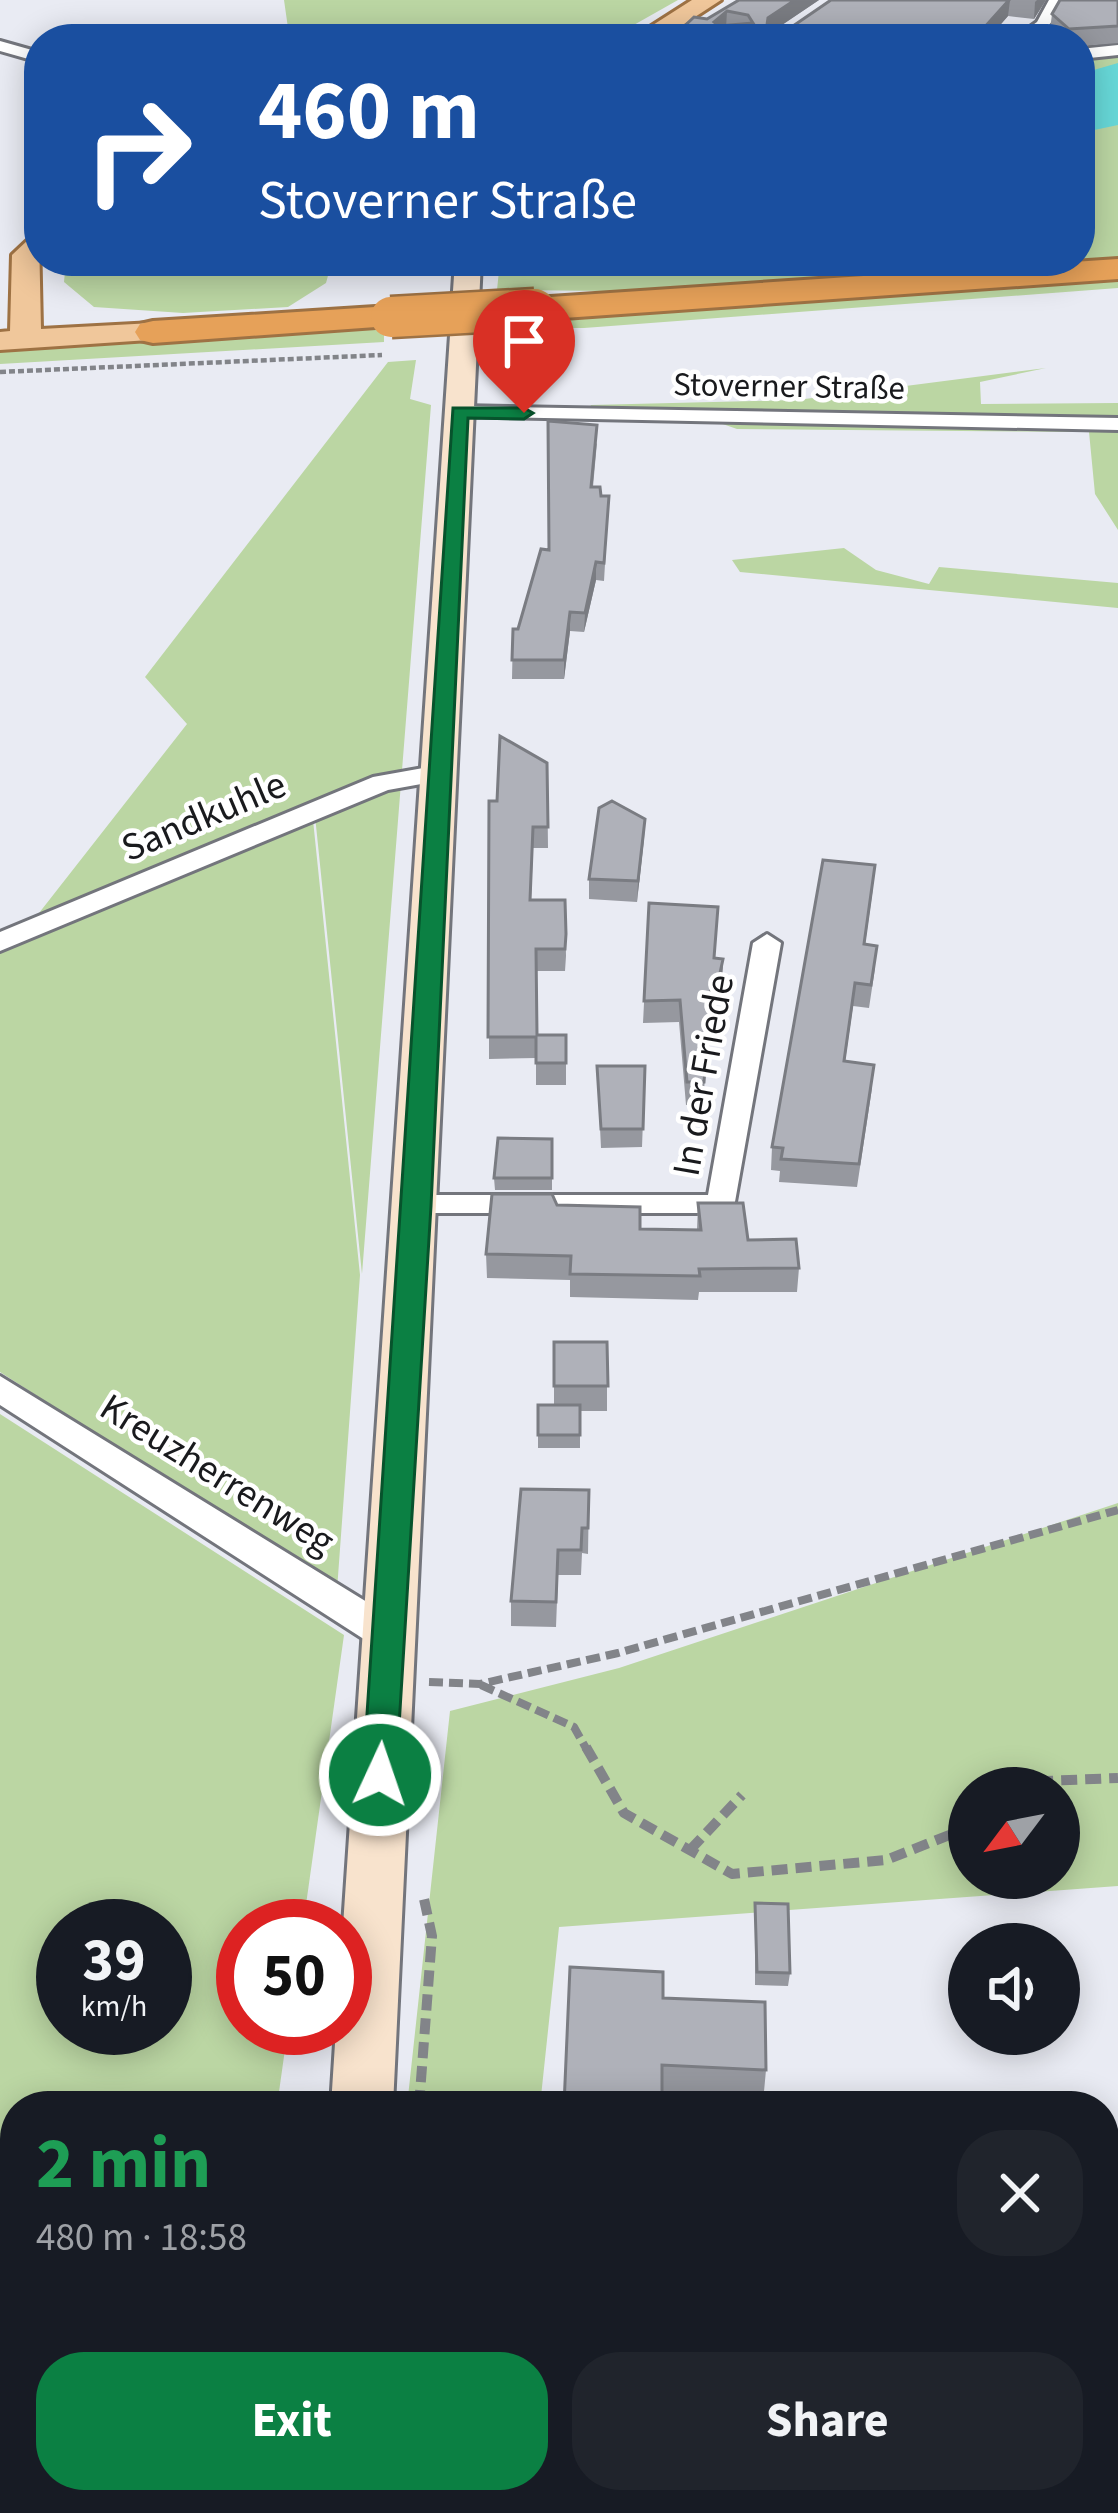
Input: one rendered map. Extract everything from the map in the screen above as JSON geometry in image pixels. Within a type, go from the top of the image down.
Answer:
[{"type":"highway","points":[[153,332],[1016,276]]},
{"type":"main road","points":[[668,24],[709,0]]},
{"type":"main road","points":[[24,276],[17,329],[153,332]]},
{"type":"main road","points":[[363,2091],[387,1634],[417,1206],[466,276]]},
{"type":"street","name":"Stoverner Straße","points":[[460,412],[1118,424]]},
{"type":"street","name":"Sandkuhle","points":[[0,942],[382,782],[440,772]]},
{"type":"street","name":"In der Friede","points":[[417,1206],[722,1206],[767,943]]},
{"type":"street","name":"Kreuzherrenweg","points":[[0,1388],[387,1634]]},
{"type":"path","points":[[0,372],[389,355]]},
{"type":"path","points":[[385,1680],[480,1684],[618,1652],[1118,1510]]},
{"type":"path","points":[[1105,1514],[1118,1521]]},
{"type":"path","points":[[480,1684],[574,1727],[624,1813],[732,1874],[886,1860],[948,1836]]},
{"type":"path","points":[[1080,1779],[1118,1778]]},
{"type":"path","points":[[690,1850],[742,1795]]},
{"type":"green space","points":[[284,0],[678,0],[636,24],[287,24]]},
{"type":"green space","points":[[1118,54],[1118,258],[1095,260],[1095,57]]},
{"type":"green space","points":[[1118,274],[1118,288],[584,328],[504,328],[506,317]]},
{"type":"green space","points":[[65,276],[328,276],[326,283],[288,307],[183,313],[94,307],[64,282]]},
{"type":"green space","points":[[498,276],[844,276],[610,291],[497,290]]},
{"type":"green space","points":[[384,326],[384,342],[0,364],[0,348]]},
{"type":"green space","points":[[416,360],[410,399],[431,405],[362,1274],[314,806],[32,922],[187,724],[145,677],[388,362]]},
{"type":"green space","points":[[1046,368],[980,382],[981,404],[1118,403],[1118,530],[1095,494],[1089,432],[737,429],[677,408],[589,410],[591,405],[797,400]]},
{"type":"green space","points":[[844,548],[876,570],[929,584],[939,567],[1118,583],[1118,608],[740,572],[732,560]]},
{"type":"green space","points":[[313,820],[360,1275],[337,1590],[0,1372],[0,952]]},
{"type":"green space","points":[[0,1414],[344,1635],[307,1899],[216,1899],[216,2055],[284,2055],[279,2091],[0,2091]]},
{"type":"green space","points":[[1118,1503],[1118,1886],[1080,1889],[1080,1767],[948,1767],[948,1898],[559,1927],[542,2091],[409,2091],[450,1711],[619,1668]]},
{"type":"water","points":[[1118,63],[1118,125],[1095,130],[1095,70]]},
{"type":"building","points":[[739,0],[795,0],[768,18],[767,24],[742,24],[753,23],[748,15],[727,11],[716,24],[687,24],[694,17],[707,19]]},
{"type":"building","points":[[831,0],[1009,0],[987,24],[796,24]]},
{"type":"building","points":[[1060,0],[1118,0],[1118,26],[1063,24],[1052,14]]},
{"type":"building","points":[[548,421],[597,425],[591,487],[600,487],[601,496],[609,496],[604,563],[596,562],[585,613],[570,612],[564,660],[512,660],[513,629],[518,629],[541,549],[549,550]]},
{"type":"building","points":[[500,736],[547,763],[548,827],[533,827],[530,900],[565,900],[566,934],[565,949],[536,949],[537,1035],[566,1035],[566,1063],[536,1063],[536,1037],[488,1037],[489,801],[497,801]]},
{"type":"building","points":[[612,801],[645,819],[638,881],[589,879],[599,808]]},
{"type":"building","points":[[823,860],[875,865],[864,944],[877,946],[871,985],[855,983],[844,1061],[874,1065],[859,1164],[781,1159],[783,1148],[772,1147]]},
{"type":"building","points":[[649,903],[718,907],[714,958],[723,959],[717,987],[711,987],[704,1082],[687,1082],[680,1000],[644,1001]]},
{"type":"building","points":[[597,1066],[645,1066],[643,1129],[601,1129]]},
{"type":"building","points":[[498,1138],[552,1139],[552,1178],[494,1178]]},
{"type":"building","points":[[492,1194],[552,1194],[557,1205],[640,1207],[640,1229],[701,1230],[698,1203],[743,1203],[748,1240],[796,1239],[799,1268],[699,1269],[700,1276],[570,1274],[571,1256],[486,1254]]},
{"type":"building","points":[[554,1342],[607,1342],[608,1386],[554,1386]]},
{"type":"building","points":[[538,1405],[580,1405],[580,1435],[538,1435]]},
{"type":"building","points":[[521,1489],[589,1490],[588,1528],[582,1528],[581,1550],[558,1550],[556,1602],[511,1601]]},
{"type":"building","points":[[755,1903],[788,1904],[790,1973],[757,1972]]},
{"type":"building","points":[[570,1967],[663,1972],[663,1998],[765,2002],[766,2070],[662,2065],[662,2091],[565,2091]]},
{"type":"route","points":[[380,1775],[460,412],[524,413]]}]
